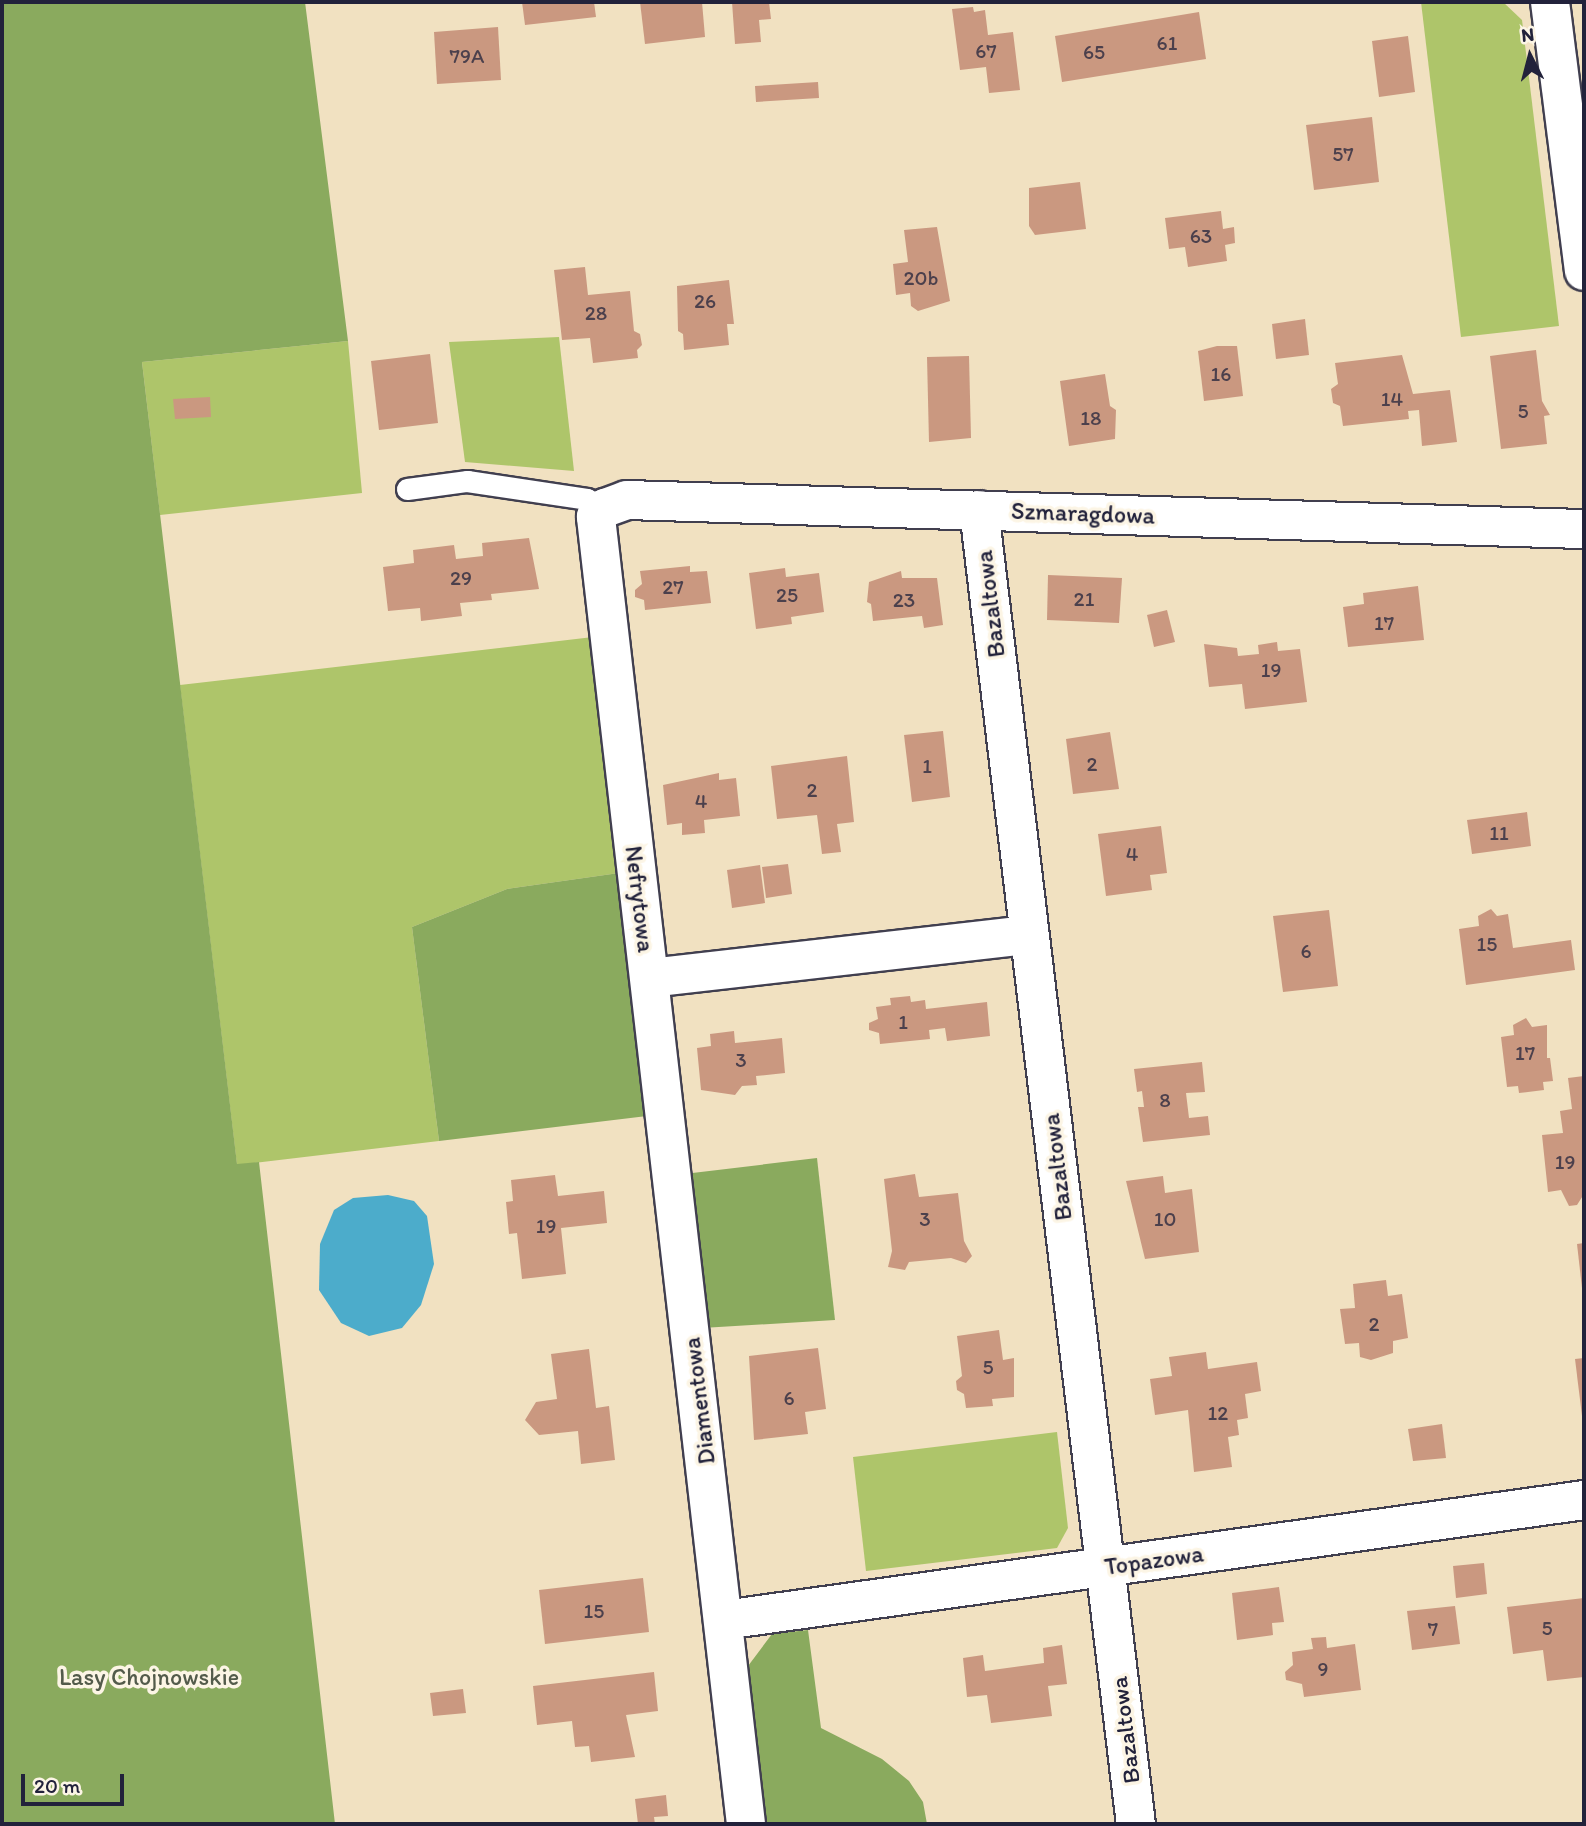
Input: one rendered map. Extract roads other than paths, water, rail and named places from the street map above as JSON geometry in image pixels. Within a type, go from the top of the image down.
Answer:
[{"type":"street","points":[[1550,2],[1584,271]]},
{"type":"street","name":"Szmaragdowa","points":[[599,516],[627,500],[1584,529]]},
{"type":"street","name":"Bazaltowa","points":[[979,510],[1136,1824]]},
{"type":"street","name":"Nefrytowa","points":[[599,516],[650,978],[1029,935]]},
{"type":"street","name":"Diamentowa","points":[[650,978],[746,1824]]},
{"type":"street","name":"Topazowa","points":[[724,1620],[1584,1500]]},
{"type":"lane","points":[[407,489],[467,481],[587,499],[599,516]]},
{"type":"water","points":[[388,1195],[414,1201],[427,1216],[434,1264],[421,1305],[402,1328],[369,1336],[341,1323],[319,1290],[320,1244],[334,1210],[353,1198]]},
{"type":"park label","name":"Lasy Chojnowskie","points":[[149,1677]]}]
